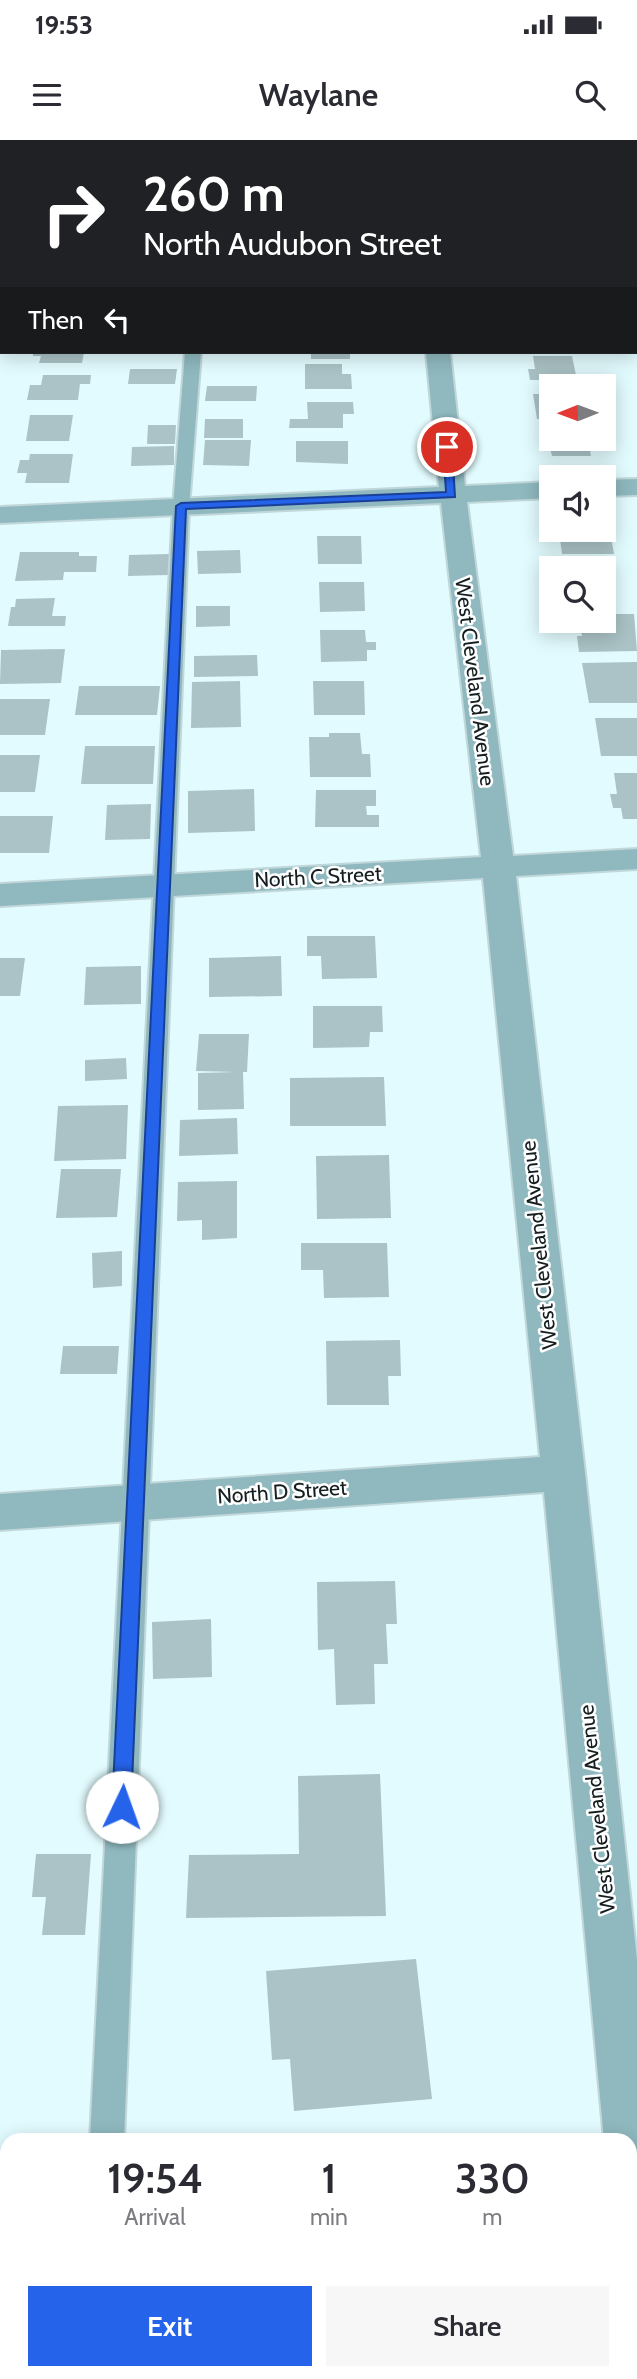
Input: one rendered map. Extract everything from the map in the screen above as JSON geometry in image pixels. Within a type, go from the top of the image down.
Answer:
[{"type":"street","name":"West Cleveland Avenue","points":[[438,354],[452,495],[498,867],[564,1473],[629,2133]]},
{"type":"street","points":[[616,487],[637,486]]},
{"type":"street","points":[[0,515],[539,491]]},
{"type":"street","name":"North C Street","points":[[0,895],[637,859]]},
{"type":"street","name":"North D Street","points":[[0,1512],[564,1473]]},
{"type":"lane","points":[[107,2133],[181,506],[193,354]]},
{"type":"building","points":[[84,354],[82,363],[39,363],[41,356],[33,356]]},
{"type":"building","points":[[311,354],[350,354],[350,359],[311,359]]},
{"type":"building","points":[[533,356],[572,356],[576,374],[539,374],[539,380],[530,380],[528,369],[535,369]]},
{"type":"building","points":[[305,364],[342,364],[342,374],[351,374],[352,389],[305,389]]},
{"type":"building","points":[[130,369],[177,369],[175,384],[128,384]]},
{"type":"building","points":[[43,375],[91,375],[90,384],[80,384],[78,400],[27,400],[30,385],[41,385]]},
{"type":"building","points":[[207,386],[257,386],[256,401],[205,401]]},
{"type":"building","points":[[533,394],[539,394],[537,419]]},
{"type":"building","points":[[307,402],[353,402],[354,414],[343,414],[343,428],[289,428],[290,419],[308,419]]},
{"type":"building","points":[[30,415],[73,415],[69,441],[26,441]]},
{"type":"building","points":[[205,419],[243,419],[243,438],[204,438]]},
{"type":"building","points":[[148,425],[176,425],[175,444],[147,444]]},
{"type":"building","points":[[205,440],[251,440],[249,466],[203,465]]},
{"type":"building","points":[[296,441],[348,441],[348,464],[296,462]]},
{"type":"building","points":[[174,446],[174,465],[131,466],[132,447]]},
{"type":"building","points":[[551,452],[590,452],[591,456],[552,456]]},
{"type":"building","points":[[30,454],[73,454],[69,483],[25,483],[27,473],[17,473],[20,460],[29,460]]},
{"type":"building","points":[[317,536],[361,536],[362,564],[318,564]]},
{"type":"building","points":[[560,542],[612,542],[614,554],[562,554]]},
{"type":"building","points":[[240,550],[241,573],[198,574],[197,551]]},
{"type":"building","points":[[20,552],[79,552],[79,556],[97,556],[96,572],[64,572],[63,580],[15,581]]},
{"type":"building","points":[[170,554],[168,575],[128,576],[129,555]]},
{"type":"building","points":[[319,582],[364,582],[365,611],[320,612]]},
{"type":"building","points":[[55,598],[52,616],[66,616],[65,626],[8,626],[11,607],[15,607],[16,599]]},
{"type":"building","points":[[196,606],[230,606],[230,626],[196,627]]},
{"type":"building","points":[[616,614],[634,614],[637,651],[579,652],[577,636],[582,636],[581,633],[616,633]]},
{"type":"building","points":[[320,630],[365,630],[366,642],[376,642],[376,650],[367,650],[367,661],[321,662]]},
{"type":"building","points":[[65,649],[61,683],[0,684],[1,650]]},
{"type":"building","points":[[257,655],[258,676],[194,677],[194,656]]},
{"type":"building","points":[[637,662],[637,703],[589,703],[582,663]]},
{"type":"building","points":[[240,681],[241,727],[191,728],[192,682]]},
{"type":"building","points":[[313,681],[364,681],[365,715],[314,715]]},
{"type":"building","points":[[79,686],[160,686],[157,715],[75,715]]},
{"type":"building","points":[[0,699],[50,699],[45,735],[0,735]]},
{"type":"building","points":[[595,718],[637,718],[637,756],[601,756]]},
{"type":"building","points":[[329,733],[360,733],[362,754],[370,754],[371,777],[310,777],[309,737],[329,737]]},
{"type":"building","points":[[85,746],[155,746],[153,784],[81,784]]},
{"type":"building","points":[[0,755],[40,755],[35,792],[0,792]]},
{"type":"building","points":[[614,773],[637,773],[637,819],[623,819],[621,808],[613,808],[610,794],[617,794]]},
{"type":"building","points":[[254,789],[255,831],[188,833],[188,791]]},
{"type":"building","points":[[316,790],[376,790],[376,806],[366,806],[367,815],[379,815],[379,827],[315,827]]},
{"type":"building","points":[[151,804],[150,839],[105,840],[107,805]]},
{"type":"building","points":[[0,816],[53,816],[49,853],[0,853]]},
{"type":"building","points":[[307,936],[375,936],[377,978],[322,979],[321,956],[307,956]]},
{"type":"building","points":[[281,956],[282,996],[209,997],[209,958]]},
{"type":"building","points":[[0,958],[25,958],[20,996],[0,996]]},
{"type":"building","points":[[141,966],[141,1004],[84,1005],[86,967]]},
{"type":"building","points":[[313,1006],[382,1006],[383,1032],[370,1032],[369,1047],[313,1048]]},
{"type":"building","points":[[199,1034],[249,1034],[247,1072],[243,1072],[244,1109],[198,1110],[198,1073],[236,1072],[196,1071]]},
{"type":"building","points":[[126,1058],[127,1079],[85,1081],[85,1060]]},
{"type":"building","points":[[384,1077],[386,1126],[290,1126],[290,1078]]},
{"type":"building","points":[[128,1105],[126,1159],[54,1161],[58,1106]]},
{"type":"building","points":[[237,1118],[238,1154],[179,1156],[180,1120]]},
{"type":"building","points":[[389,1155],[391,1218],[317,1219],[316,1156]]},
{"type":"building","points":[[61,1169],[121,1169],[117,1217],[56,1218]]},
{"type":"building","points":[[237,1181],[237,1238],[202,1240],[202,1220],[177,1221],[178,1182]]},
{"type":"building","points":[[301,1243],[387,1243],[389,1297],[324,1298],[323,1270],[301,1270]]},
{"type":"building","points":[[122,1251],[122,1286],[93,1288],[92,1253]]},
{"type":"building","points":[[400,1340],[401,1376],[388,1376],[389,1405],[327,1405],[326,1341]]},
{"type":"building","points":[[63,1346],[119,1346],[117,1374],[60,1374]]},
{"type":"building","points":[[395,1581],[397,1624],[386,1624],[388,1664],[374,1664],[375,1704],[336,1705],[334,1649],[318,1650],[317,1582]]},
{"type":"building","points":[[211,1619],[212,1677],[153,1679],[152,1622]]},
{"type":"building","points":[[380,1774],[386,1916],[186,1918],[189,1855],[299,1854],[298,1776]]},
{"type":"building","points":[[36,1854],[91,1854],[85,1935],[42,1935],[46,1897],[32,1897]]},
{"type":"building","points":[[416,1959],[432,2099],[294,2111],[290,2059],[272,2060],[266,1971]]},
{"type":"route","points":[[122,1807],[181,506],[452,495],[447,447]]}]
